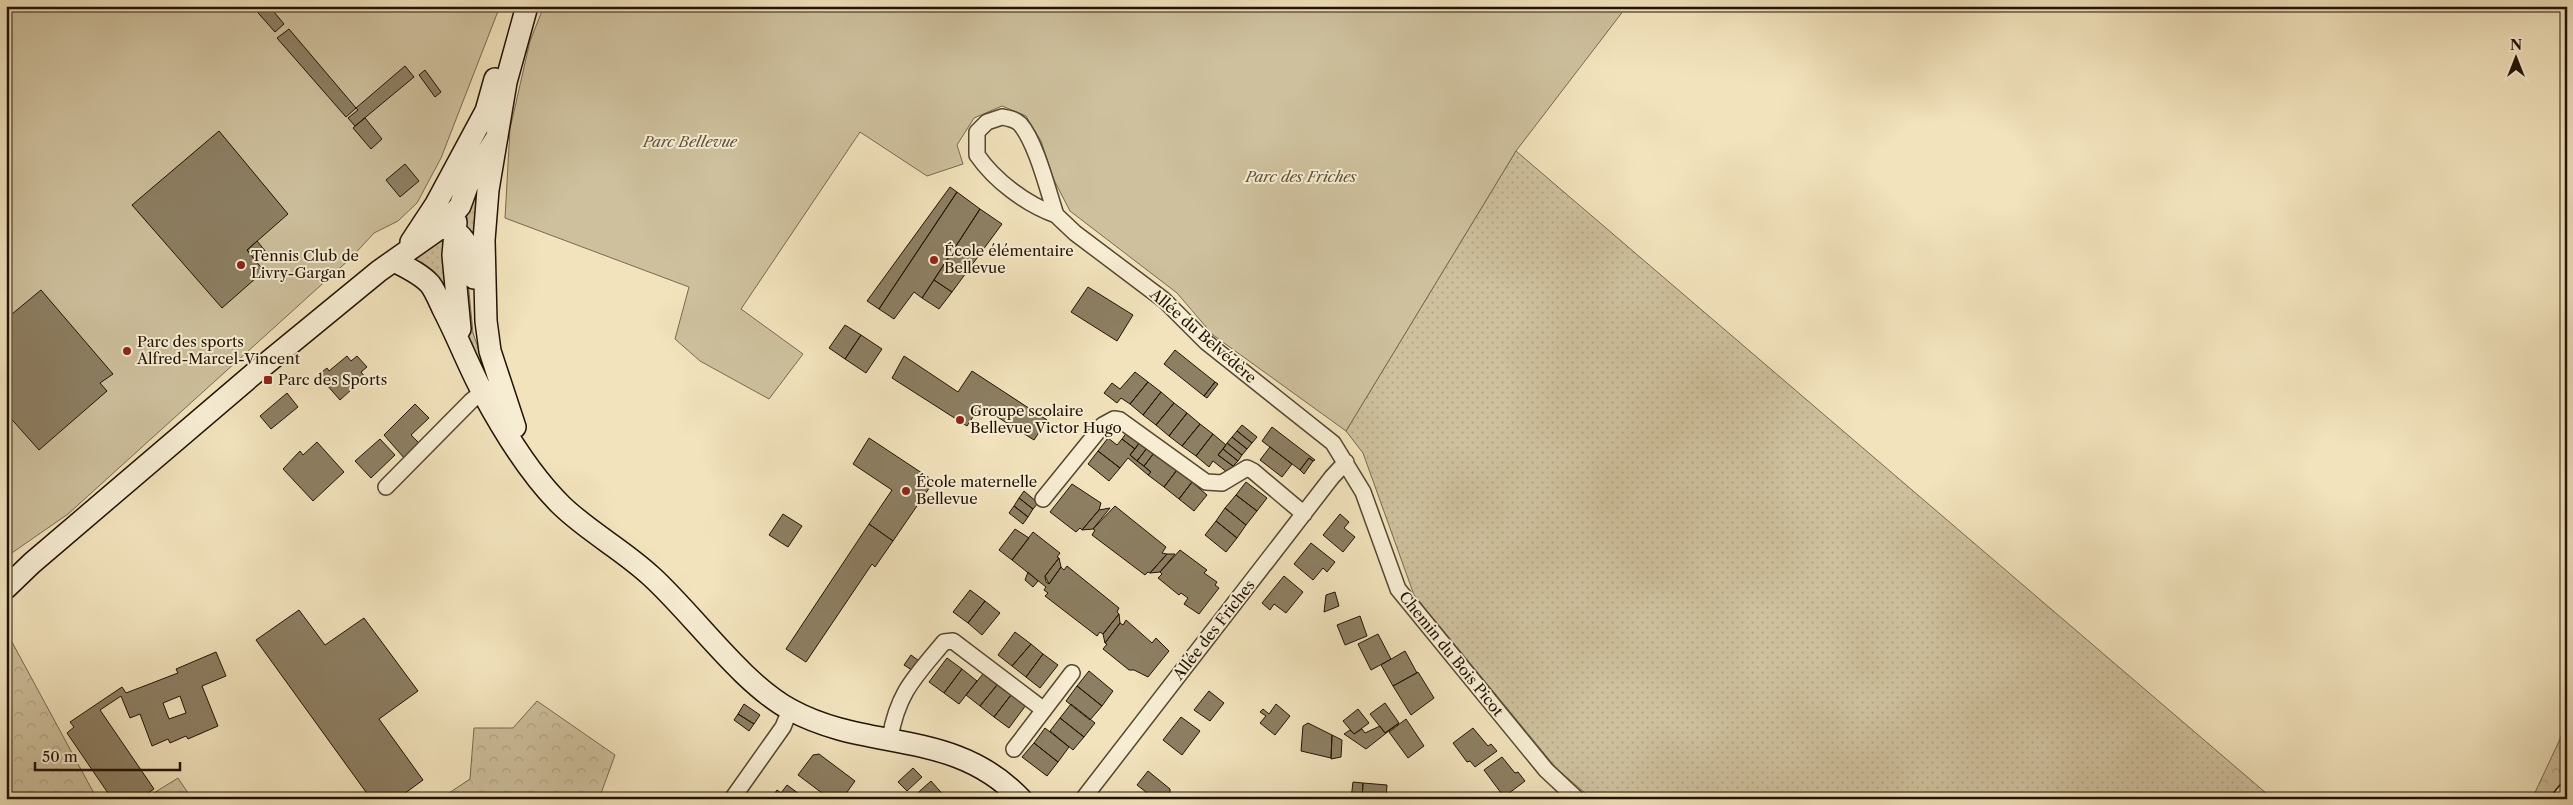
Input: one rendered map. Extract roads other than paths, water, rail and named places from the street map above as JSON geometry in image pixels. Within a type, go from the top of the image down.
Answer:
[{"type":"street","points":[[6,588],[32,563],[189,428],[394,261],[448,228],[460,206],[468,184],[496,72],[522,6]]},
{"type":"street","points":[[492,393],[485,287],[487,200],[506,82],[527,6]]},
{"type":"street","points":[[394,261],[419,233],[486,111]]},
{"type":"street","name":"Allée du Belvédère","points":[[1056,215],[1032,147],[1019,122],[1002,117],[986,122],[977,132],[976,139],[977,156],[983,164],[1032,204],[1056,215],[1075,233],[1164,300],[1206,342],[1333,443],[1346,462]]},
{"type":"street","points":[[468,184],[497,137]]},
{"type":"street","points":[[419,233],[448,228]]},
{"type":"street","points":[[448,228],[469,249],[473,262],[474,319],[492,393]]},
{"type":"street","points":[[448,228],[457,315],[465,351]]},
{"type":"street","points":[[394,261],[416,272],[430,285],[465,351],[492,393],[533,471],[562,506],[652,577],[742,670],[790,710],[831,726],[890,738],[959,756],[990,772],[1005,783],[1020,799]]},
{"type":"street","points":[[386,487],[471,400],[492,393]]},
{"type":"street","points":[[1043,499],[1103,425],[1114,419],[1120,420],[1201,480],[1222,483],[1247,468],[1304,514]]},
{"type":"street","name":"Allée des Friches","points":[[1083,799],[1346,462]]},
{"type":"street","name":"Chemin du Bois Picot","points":[[1346,462],[1363,492],[1398,589],[1546,770],[1577,799]]},
{"type":"street","points":[[890,738],[900,700],[908,686],[944,642],[948,640],[953,641],[1044,710]]},
{"type":"street","points":[[1014,749],[1072,673]]},
{"type":"street","points":[[732,799],[783,727],[790,710]]},
{"type":"street","points":[[2563,799],[2567,794]]},
{"type":"place","name":"École élémentaire Bellevue","points":[[934,260]]},
{"type":"place","name":"Tennis Club de Livry-Gargan","points":[[241,265]]},
{"type":"place","name":"Parc des sports Alfred-Marcel-Vincent","points":[[127,351]]},
{"type":"place","name":"Parc des Sports","points":[[268,380]]},
{"type":"place","name":"Groupe scolaire Bellevue Victor Hugo","points":[[960,420]]},
{"type":"place","name":"École maternelle Bellevue","points":[[906,491]]},
{"type":"park label","name":"Parc Bellevue","points":[[690,142]]},
{"type":"park label","name":"Parc des Friches","points":[[1301,177]]}]
